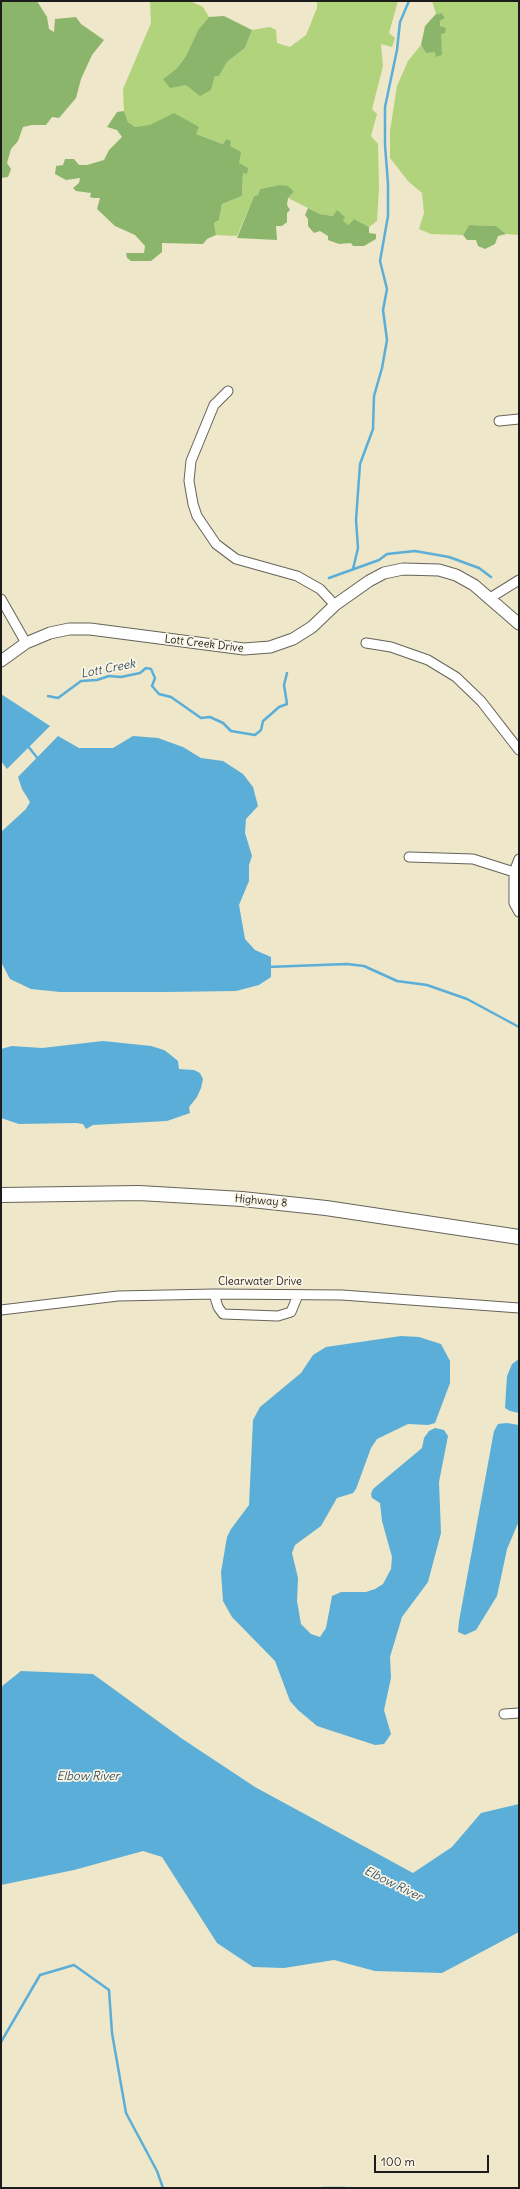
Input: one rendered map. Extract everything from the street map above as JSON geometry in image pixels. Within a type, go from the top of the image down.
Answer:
[{"type":"main road","name":"Highway 8","points":[[1,1195],[139,1193],[242,1199],[326,1208],[519,1237]]},
{"type":"street","points":[[228,391],[214,405],[191,461],[190,486],[197,516],[216,544],[236,559],[297,576],[320,589],[335,605]]},
{"type":"street","points":[[499,421],[519,419]]},
{"type":"street","name":"Lott Creek Drive","points":[[1,661],[26,643],[50,633],[69,629],[90,629],[244,649],[270,647],[293,639],[312,627],[335,605],[369,581],[384,573],[403,569],[439,570],[456,575],[474,584],[519,624]]},
{"type":"street","points":[[490,598],[519,580]]},
{"type":"street","points":[[1,599],[26,643]]},
{"type":"street","points":[[366,643],[391,647],[428,660],[456,677],[481,701],[519,750]]},
{"type":"street","points":[[409,858],[473,858],[514,872]]},
{"type":"street","points":[[519,859],[514,872],[514,903],[519,912]]},
{"type":"street","points":[[214,1294],[218,1307],[223,1314],[278,1316],[291,1312],[298,1294]]},
{"type":"street","name":"Clearwater Drive","points":[[1,1310],[118,1296],[214,1294],[342,1294],[519,1308]]},
{"type":"street","points":[[504,1714],[519,1713]]},
{"type":"green space","points":[[1,1],[37,1],[47,17],[49,29],[54,32],[55,19],[76,17],[81,24],[104,40],[92,55],[81,79],[76,98],[59,118],[52,117],[46,125],[32,125],[23,127],[18,141],[11,149],[7,163],[11,169],[8,177],[1,178]]},
{"type":"green space","points":[[150,1],[190,1],[203,7],[209,17],[198,30],[186,56],[177,68],[163,79],[211,90],[215,76],[219,76],[227,62],[245,48],[252,30],[270,27],[276,30],[277,43],[290,47],[306,35],[317,8],[317,1],[398,1],[389,33],[395,38],[392,47],[381,44],[383,66],[372,109],[377,114],[371,136],[378,144],[379,188],[377,221],[369,227],[354,219],[348,225],[333,216],[320,214],[288,198],[294,192],[279,185],[260,189],[258,195],[254,196],[237,236],[216,235],[214,223],[219,220],[222,204],[242,196],[243,173],[225,139],[224,144],[196,134],[175,114],[150,126],[135,127],[128,122],[124,111],[123,89],[151,23]]},
{"type":"green space","points":[[432,1],[519,1],[519,235],[506,234],[496,226],[469,225],[463,235],[431,234],[419,229],[424,213],[422,193],[408,181],[390,158],[390,131],[397,86],[408,61],[421,45],[426,53],[441,43],[440,21],[445,18],[442,13],[436,14]]},
{"type":"green space","points":[[442,13],[445,18],[440,21],[440,26],[446,28],[445,33],[441,34],[442,55],[436,57],[435,52],[426,53],[421,45],[425,26],[436,14]]},
{"type":"green space","points":[[224,16],[252,30],[245,48],[227,62],[219,76],[215,76],[211,90],[200,96],[186,85],[170,88],[163,79],[177,68],[186,56],[198,30],[209,17]]},
{"type":"green space","points":[[124,111],[128,122],[135,127],[150,125],[174,113],[199,127],[196,134],[223,144],[226,139],[231,141],[230,146],[241,152],[239,163],[248,168],[247,174],[243,173],[242,196],[222,204],[219,220],[214,223],[216,235],[207,239],[203,244],[162,243],[162,252],[151,261],[131,261],[127,258],[126,253],[144,253],[145,246],[135,235],[115,226],[97,209],[100,198],[90,197],[91,193],[76,191],[73,188],[79,183],[80,178],[66,180],[55,174],[56,166],[63,165],[65,159],[74,159],[79,165],[87,165],[104,160],[109,150],[122,137],[117,130],[107,127],[117,112]]},
{"type":"green space","points":[[279,185],[288,186],[294,192],[288,198],[287,205],[290,210],[287,213],[287,222],[282,226],[276,226],[277,240],[237,238],[254,196],[258,195],[260,189]]},
{"type":"green space","points":[[308,208],[320,214],[333,216],[337,210],[345,217],[343,221],[348,225],[354,219],[369,227],[369,233],[376,234],[376,239],[364,246],[353,246],[351,243],[339,244],[328,240],[328,236],[320,231],[314,233],[308,226],[308,219],[305,215]]},
{"type":"green space","points":[[469,225],[496,226],[506,234],[498,236],[495,244],[485,249],[478,246],[476,240],[467,240],[463,235]]},
{"type":"water","points":[[1,694],[50,726],[7,769],[1,761]]},
{"type":"water","points":[[58,736],[79,748],[113,748],[133,736],[158,738],[183,747],[201,758],[223,761],[243,774],[253,787],[258,806],[246,819],[245,833],[252,856],[249,865],[249,881],[239,905],[245,939],[255,950],[271,957],[271,977],[259,985],[236,991],[167,992],[60,992],[31,989],[10,979],[1,962],[1,832],[26,809],[30,802],[22,789],[18,777]]},
{"type":"water","points":[[103,1041],[151,1046],[164,1050],[178,1061],[179,1069],[194,1070],[200,1073],[203,1079],[201,1088],[197,1097],[189,1107],[190,1113],[167,1121],[93,1125],[86,1129],[83,1124],[76,1123],[19,1124],[1,1118],[1,1049],[12,1046],[42,1048]]},
{"type":"water","points":[[401,1336],[419,1337],[441,1344],[450,1361],[450,1383],[435,1423],[428,1425],[408,1424],[377,1439],[371,1448],[356,1489],[353,1493],[337,1498],[321,1526],[295,1545],[292,1553],[298,1578],[297,1601],[301,1624],[311,1634],[320,1637],[326,1628],[332,1596],[341,1592],[366,1592],[375,1589],[383,1584],[391,1569],[392,1557],[382,1521],[380,1503],[372,1498],[371,1494],[373,1489],[422,1448],[424,1438],[429,1431],[435,1428],[444,1430],[448,1436],[439,1482],[441,1533],[428,1582],[402,1617],[390,1657],[391,1678],[384,1710],[391,1734],[384,1744],[375,1745],[317,1726],[298,1710],[290,1701],[275,1661],[232,1617],[223,1601],[221,1572],[227,1537],[231,1529],[249,1505],[253,1420],[260,1407],[301,1373],[313,1355],[326,1347]]},
{"type":"water","points":[[519,1359],[519,1413],[505,1408],[507,1376],[512,1364]]},
{"type":"water","points":[[507,1423],[519,1425],[519,1521],[507,1549],[497,1596],[476,1630],[465,1635],[458,1632],[459,1621],[494,1431],[498,1424]]},
{"type":"water","name":"Elbow River","points":[[21,1671],[93,1674],[181,1738],[255,1787],[413,1873],[452,1847],[481,1813],[519,1804],[519,1932],[442,1973],[375,1971],[334,1960],[284,1968],[253,1967],[217,1943],[162,1857],[143,1851],[74,1870],[1,1885],[1,1687]]},
{"type":"waterway","points":[[353,569],[358,548],[356,520],[360,464],[373,429],[374,396],[382,368],[387,340],[383,310],[387,289],[380,261],[388,216],[385,107],[397,50],[400,22],[409,1]]},
{"type":"waterway","points":[[329,578],[379,560],[387,554],[415,551],[449,557],[479,568],[491,577]]},
{"type":"waterway","name":"Lott Creek","points":[[48,696],[58,698],[81,681],[97,680],[109,676],[121,677],[140,673],[146,668],[151,669],[155,678],[152,686],[159,694],[171,697],[201,718],[210,717],[223,723],[231,731],[255,735],[261,730],[263,721],[279,707],[287,704],[284,685],[287,673]]},
{"type":"waterway","points":[[27,745],[39,760]]},
{"type":"waterway","points":[[267,967],[347,964],[364,966],[397,981],[427,985],[467,999],[519,1027]]},
{"type":"waterway","points":[[1,2042],[40,1975],[74,1965],[109,1990],[112,2033],[126,2113],[157,2171],[163,2188]]},
{"type":"waterway","points":[[323,2188],[345,2188]]}]
